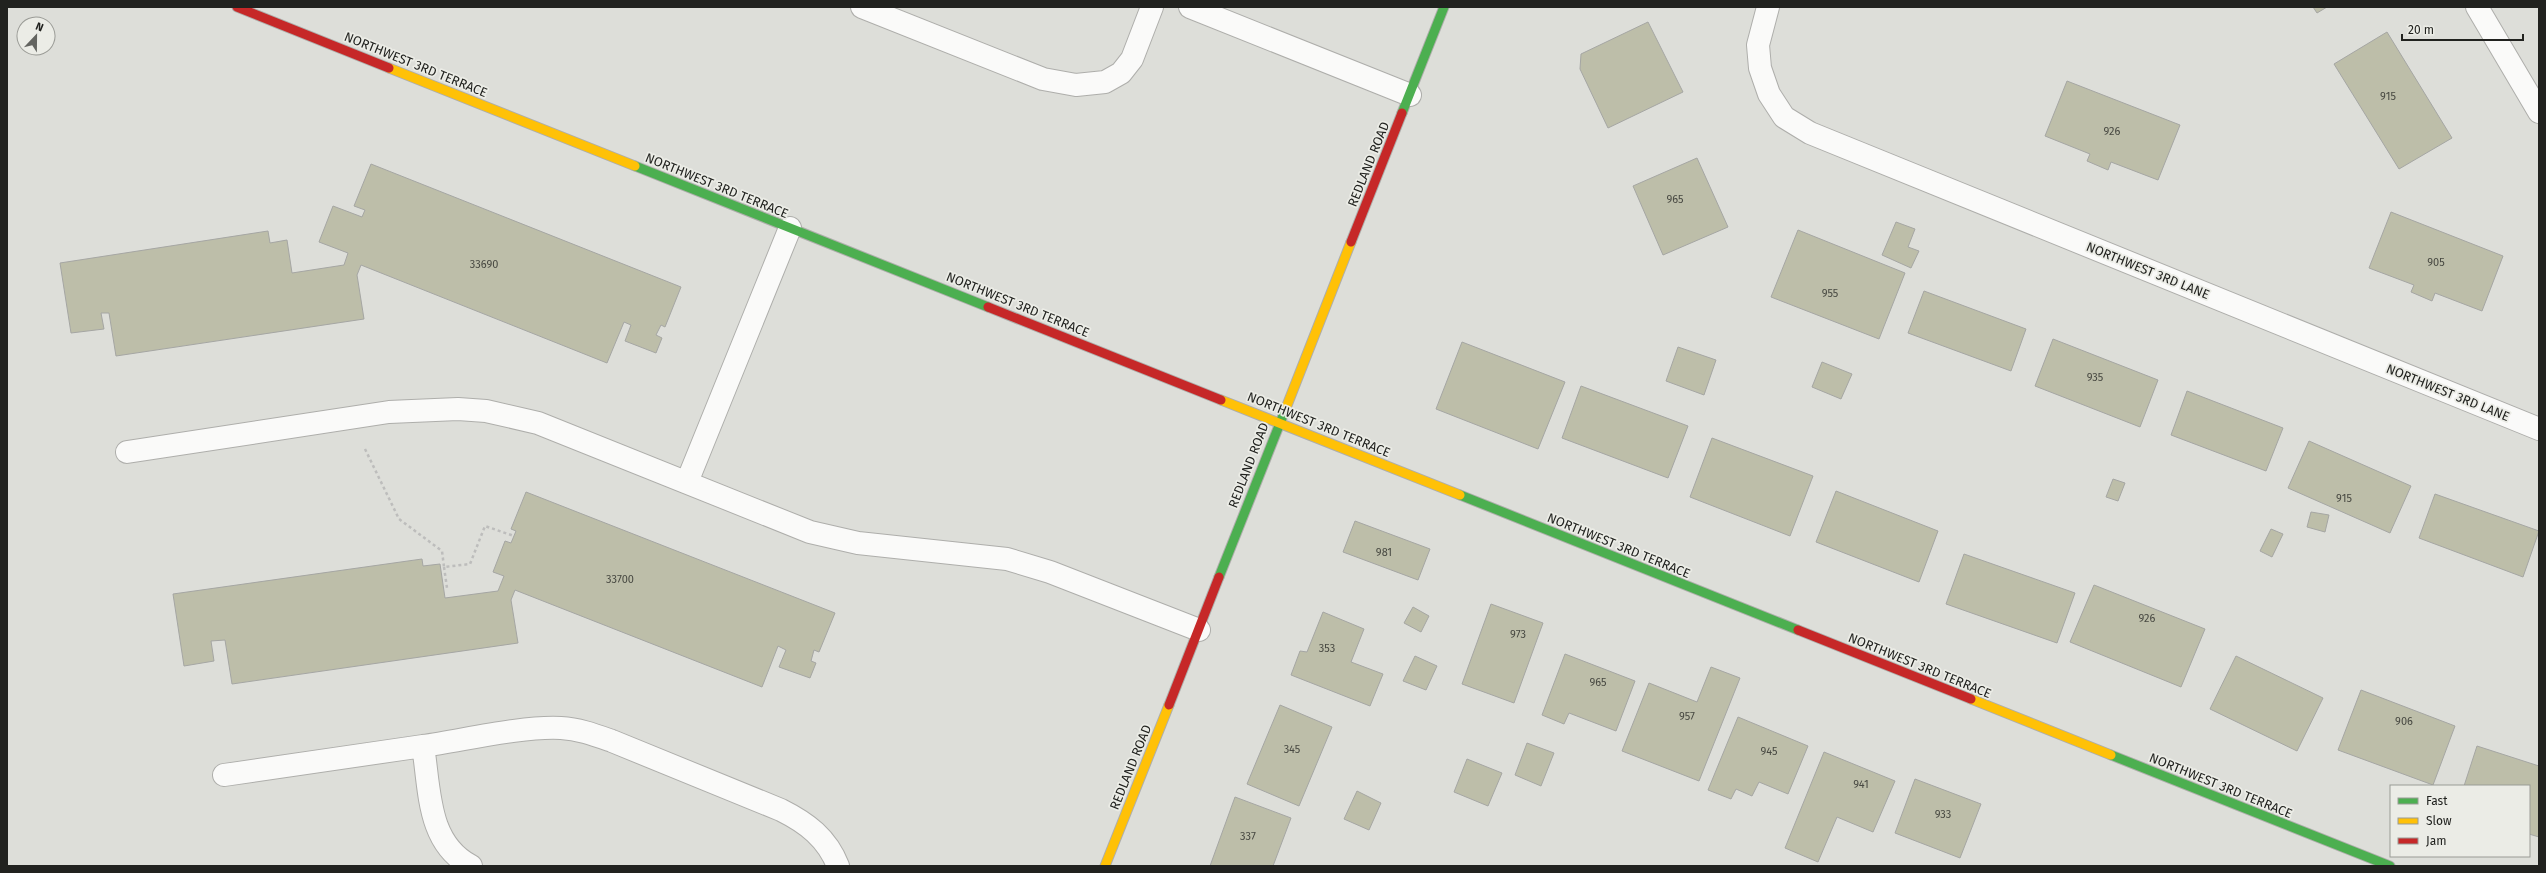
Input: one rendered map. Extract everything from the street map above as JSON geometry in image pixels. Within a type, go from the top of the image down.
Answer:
[{"type":"street","name":"NORTHWEST 3RD TERRACE","points":[[237,7],[2390,866]]},
{"type":"street","points":[[862,7],[1043,79],[1076,85],[1105,82],[1121,73],[1132,58],[1152,7]]},
{"type":"street","points":[[1190,7],[1410,94]]},
{"type":"street","name":"REDLAND ROAD","points":[[1105,866],[1199,630],[1278,422],[1444,7]]},
{"type":"street","name":"NORTHWEST 3RD LANE","points":[[1768,7],[1758,45],[1760,68],[1769,94],[1784,117],[1810,133],[2539,429]]},
{"type":"street","points":[[2477,7],[2539,112]]},
{"type":"street","points":[[687,482],[790,228]]},
{"type":"street","points":[[128,452],[389,412],[458,409],[486,411],[538,423],[810,532],[833,538],[884,547],[984,555],[1027,564],[1199,630]]},
{"type":"street","points":[[224,775],[541,728],[585,732],[751,797],[804,821],[822,837],[838,866]]},
{"type":"street","points":[[423,746],[434,817],[438,831],[454,855],[472,866]]},
{"type":"path","points":[[363,446],[399,519],[442,551],[447,588]]},
{"type":"path","points":[[444,568],[470,564],[486,526],[514,536]]},
{"type":"building","points":[[2313,7],[2327,7],[2317,13]]},
{"type":"building","points":[[1648,22],[1683,92],[1608,128],[1580,69],[1581,54]]},
{"type":"building","points":[[2387,32],[2452,138],[2399,169],[2334,64]]},
{"type":"building","points":[[2067,81],[2180,125],[2158,180],[2111,162],[2108,170],[2087,161],[2090,154],[2045,136]]},
{"type":"building","points":[[1697,158],[1728,227],[1663,255],[1633,186]]},
{"type":"building","points":[[371,164],[681,287],[665,327],[661,325],[656,335],[662,338],[656,353],[625,341],[631,325],[624,322],[607,363],[361,265],[357,275],[364,319],[116,356],[109,313],[101,313],[104,329],[71,333],[60,263],[268,231],[270,243],[287,240],[292,273],[344,265],[348,253],[319,242],[333,206],[362,217],[365,210],[354,206]]},
{"type":"building","points":[[2391,212],[2503,256],[2482,311],[2435,293],[2432,301],[2411,292],[2414,285],[2369,268]]},
{"type":"building","points":[[1896,222],[1915,229],[1908,247],[1919,251],[1911,268],[1882,255]]},
{"type":"building","points":[[1798,230],[1905,273],[1879,339],[1771,297]]},
{"type":"building","points":[[1924,291],[2026,329],[2011,371],[1908,333]]},
{"type":"building","points":[[2053,339],[2158,380],[2140,427],[2035,386]]},
{"type":"building","points":[[1462,342],[1565,382],[1538,449],[1436,409]]},
{"type":"building","points":[[1678,347],[1716,360],[1704,395],[1666,381]]},
{"type":"building","points":[[1822,362],[1852,374],[1841,399],[1812,387]]},
{"type":"building","points":[[1581,386],[1688,426],[1668,478],[1562,438]]},
{"type":"building","points":[[2187,391],[2283,428],[2266,471],[2171,435]]},
{"type":"building","points":[[1712,438],[1813,476],[1790,536],[1690,497]]},
{"type":"building","points":[[2309,441],[2411,486],[2390,533],[2288,488]]},
{"type":"building","points":[[2113,479],[2125,483],[2118,501],[2106,497]]},
{"type":"building","points":[[1836,491],[1938,531],[1919,582],[1816,542]]},
{"type":"building","points":[[526,492],[835,613],[819,652],[814,650],[811,661],[816,663],[810,678],[779,667],[786,650],[778,646],[762,687],[515,590],[511,600],[518,643],[232,684],[225,640],[211,641],[214,661],[184,666],[173,594],[422,559],[423,566],[440,564],[445,598],[498,591],[504,576],[493,572],[505,541],[511,543],[516,531],[511,529]]},
{"type":"building","points":[[2435,494],[2539,531],[2523,577],[2419,538]]},
{"type":"building","points":[[2311,512],[2329,515],[2325,532],[2307,527]]},
{"type":"building","points":[[1355,521],[1430,549],[1418,580],[1343,552]]},
{"type":"building","points":[[2271,529],[2283,534],[2272,557],[2260,551]]},
{"type":"building","points":[[1964,554],[2075,593],[2057,643],[1946,604]]},
{"type":"building","points":[[2094,585],[2205,629],[2181,687],[2070,642]]},
{"type":"building","points":[[1491,604],[1543,623],[1514,703],[1462,684]]},
{"type":"building","points":[[1413,607],[1429,616],[1421,632],[1404,623]]},
{"type":"building","points":[[1323,612],[1364,629],[1351,662],[1383,674],[1370,706],[1291,675],[1300,651],[1307,652]]},
{"type":"building","points":[[1565,654],[1635,681],[1616,731],[1569,713],[1564,724],[1542,715]]},
{"type":"building","points":[[1415,656],[1437,666],[1426,690],[1403,681]]},
{"type":"building","points":[[2236,656],[2323,698],[2297,751],[2210,709]]},
{"type":"building","points":[[1711,667],[1740,678],[1699,781],[1622,751],[1649,683],[1697,702]]},
{"type":"building","points":[[2361,690],[2455,726],[2433,785],[2338,750]]},
{"type":"building","points":[[1280,705],[1332,727],[1299,806],[1247,784]]},
{"type":"building","points":[[1738,717],[1808,746],[1788,794],[1759,782],[1752,796],[1736,789],[1731,799],[1708,790]]},
{"type":"building","points":[[1527,743],[1554,753],[1541,786],[1515,775]]},
{"type":"building","points":[[2477,746],[2539,766],[2539,837],[2530,834],[2530,785],[2464,785]]},
{"type":"building","points":[[1824,752],[1895,781],[1873,832],[1837,817],[1818,862],[1785,848]]},
{"type":"building","points":[[1467,759],[1502,773],[1488,806],[1454,792]]},
{"type":"building","points":[[1915,779],[1981,804],[1960,858],[1895,833]]},
{"type":"building","points":[[1357,791],[1381,803],[1369,830],[1344,819]]},
{"type":"building","points":[[1235,797],[1291,818],[1273,866],[1210,866]]},
{"type":"traffic: fast","points":[[1402,113],[1444,7]]},
{"type":"traffic: fast","points":[[635,166],[988,307]]},
{"type":"traffic: fast","points":[[1219,577],[1286,408]]},
{"type":"traffic: fast","points":[[1460,495],[1798,630]]},
{"type":"traffic: fast","points":[[2111,755],[2390,866]]},
{"type":"traffic: slow","points":[[389,68],[635,166]]},
{"type":"traffic: slow","points":[[1286,408],[1351,242]]},
{"type":"traffic: slow","points":[[1221,400],[1460,495]]},
{"type":"traffic: slow","points":[[1971,699],[2111,755]]},
{"type":"traffic: slow","points":[[1105,866],[1169,705]]},
{"type":"traffic: jam","points":[[237,7],[389,68]]},
{"type":"traffic: jam","points":[[1351,242],[1402,113]]},
{"type":"traffic: jam","points":[[988,307],[1221,400]]},
{"type":"traffic: jam","points":[[1169,705],[1219,577]]},
{"type":"traffic: jam","points":[[1798,630],[1971,699]]}]
